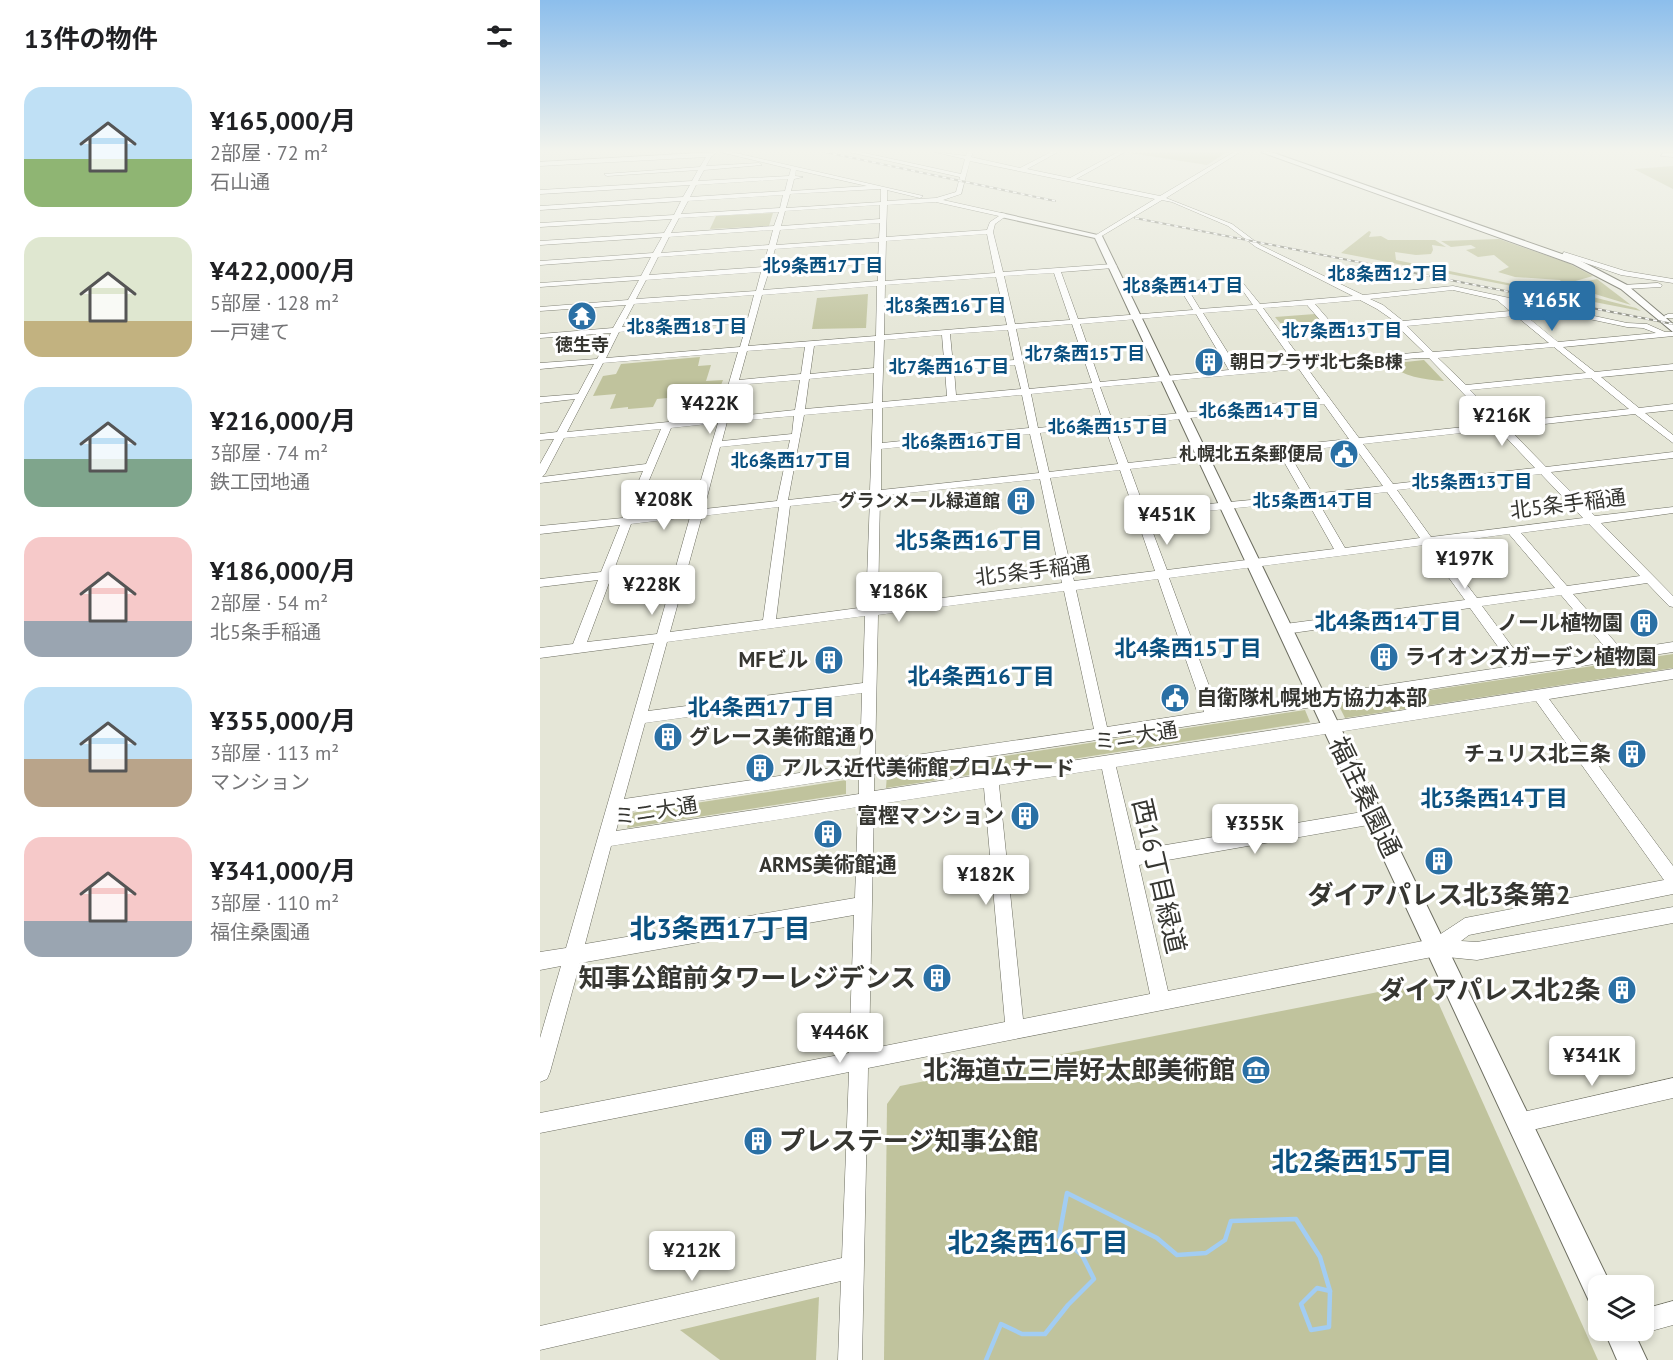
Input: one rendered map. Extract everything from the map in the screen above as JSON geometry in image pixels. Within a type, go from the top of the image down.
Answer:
[{"type":"main road","points":[[1006,215],[1098,236]]},
{"type":"main road","points":[[1446,215],[1560,255],[1631,288],[1671,332]]},
{"type":"main road","points":[[1453,215],[1605,270],[1671,317]]},
{"type":"main road","name":"福住桑園通","points":[[1098,236],[1591,1275]]},
{"type":"main road","points":[[1623,1341],[1632,1360]]},
{"type":"street","points":[[540,261],[575,215]]},
{"type":"street","points":[[540,225],[685,215]]},
{"type":"street","points":[[540,1072],[780,215]]},
{"type":"street","points":[[850,1360],[883,215]]},
{"type":"street","points":[[1003,215],[992,223],[990,232],[1102,734]]},
{"type":"street","points":[[1098,236],[1134,215]]},
{"type":"street","points":[[1207,215],[1230,225],[1258,246],[1388,312],[1673,603]]},
{"type":"street","points":[[540,474],[677,216]]},
{"type":"street","points":[[540,243],[883,221]]},
{"type":"street","points":[[540,261],[990,232]]},
{"type":"street","points":[[1564,254],[1624,273],[1673,284]]},
{"type":"street","points":[[540,285],[882,261]]},
{"type":"street","points":[[540,309],[1113,267]]},
{"type":"street","points":[[1057,271],[1161,575],[1213,717]]},
{"type":"street","points":[[1235,372],[1181,284],[1238,279],[1522,670]]},
{"type":"street","points":[[1631,288],[1673,284]]},
{"type":"street","points":[[540,366],[1453,288],[1627,325],[1671,332]]},
{"type":"street","points":[[1499,298],[1673,440]]},
{"type":"street","points":[[1308,302],[1331,328]]},
{"type":"street","points":[[1277,334],[1518,313]]},
{"type":"street","points":[[540,336],[751,320]]},
{"type":"street","points":[[946,332],[952,399]]},
{"type":"street","points":[[540,437],[1671,332]]},
{"type":"street","points":[[769,625],[783,503],[810,344]]},
{"type":"street","points":[[949,368],[1018,362]]},
{"type":"street","points":[[1463,388],[1673,367]]},
{"type":"street","points":[[734,383],[879,370]]},
{"type":"street","points":[[540,400],[581,396]]},
{"type":"street","points":[[876,447],[1327,401]]},
{"type":"street","points":[[540,530],[1673,408]]},
{"type":"street","points":[[578,648],[627,520],[667,426]]},
{"type":"street","points":[[716,445],[796,436]]},
{"type":"street","points":[[1282,450],[1342,552]]},
{"type":"street","points":[[1140,514],[1310,497],[1673,455]]},
{"type":"street","points":[[540,480],[649,467]]},
{"type":"street","name":"北5条手稲通","points":[[540,653],[1673,510]]},
{"type":"street","points":[[1512,530],[1619,655]]},
{"type":"street","points":[[540,583],[606,574]]},
{"type":"street","points":[[1285,629],[1650,579]]},
{"type":"street","name":"ミニ大通","points":[[615,807],[1673,647]]},
{"type":"street","name":"ミニ大通","points":[[605,840],[1673,674]]},
{"type":"street","points":[[639,718],[869,687]]},
{"type":"street","points":[[1539,695],[1673,879]]},
{"type":"street","name":"西16丁目緑道","points":[[1108,762],[1161,1000]]},
{"type":"street","points":[[991,780],[1015,1029]]},
{"type":"street","points":[[1130,859],[1374,817]]},
{"type":"street","points":[[1437,947],[1465,927],[1673,886]]},
{"type":"street","points":[[540,961],[864,905]]},
{"type":"street","points":[[540,1123],[1437,947],[1477,951],[1673,915]]},
{"type":"street","points":[[1519,1123],[1673,1088]]},
{"type":"street","points":[[540,1338],[853,1267]]},
{"type":"street","points":[[1654,1318],[1673,1313]]},
{"type":"green space","points":[[772,215],[769,226],[710,229],[716,216]]},
{"type":"green space","points":[[1369,231],[1371,232],[1369,237],[1381,236],[1388,240],[1435,240],[1446,247],[1432,245],[1431,254],[1416,255],[1395,252],[1396,260],[1557,293],[1580,291],[1581,294],[1641,311],[1341,253]]},
{"type":"green space","points":[[1499,239],[1568,263],[1593,276],[1572,282],[1571,285],[1563,284],[1560,280],[1515,277],[1498,272],[1509,267],[1494,255],[1478,257],[1466,250],[1476,248],[1471,245],[1451,247],[1441,241]]},
{"type":"green space","points":[[1597,279],[1631,305],[1585,291],[1578,283]]},
{"type":"green space","points":[[868,294],[866,328],[812,329],[817,298]]},
{"type":"green space","points":[[1315,314],[1326,326],[1324,328],[1287,331],[1275,317]]},
{"type":"green space","points":[[700,357],[698,366],[711,365],[706,381],[723,380],[721,385],[702,387],[699,395],[657,399],[653,407],[628,409],[628,407],[610,409],[616,394],[593,396],[603,376],[616,374],[621,364]]},
{"type":"green space","points":[[1424,360],[1444,381],[1414,377],[1387,364]]},
{"type":"green space","points":[[1673,654],[1673,668],[1345,718],[1338,704]]},
{"type":"green space","points":[[1305,710],[1310,722],[886,788],[887,774]]},
{"type":"green space","points":[[846,780],[846,794],[627,828],[631,813]]},
{"type":"green space","points":[[1429,982],[1598,1360],[884,1360],[887,1104],[900,1086]]},
{"type":"green space","points":[[819,1297],[816,1360],[720,1360],[680,1330]]},
{"type":"waterway","points":[[986,1360],[1001,1324],[1022,1334],[1045,1334],[1068,1305],[1094,1279],[1082,1255],[1059,1237],[1067,1193],[1157,1238],[1177,1255],[1206,1253],[1225,1240],[1231,1221],[1296,1219],[1320,1257],[1330,1291]]},
{"type":"waterway","points":[[1317,1288],[1330,1291],[1329,1327],[1311,1330],[1301,1304],[1317,1288]]},
{"type":"railway","points":[[1135,218],[1673,324]]},
{"type":"place","name":"徳生寺","points":[[582,316]]},
{"type":"place","name":"朝日プラザ北七条B棟","points":[[1209,362]]},
{"type":"place","name":"札幌北五条郵便局","points":[[1344,454]]},
{"type":"place","name":"グランメール緑道館","points":[[1021,501]]},
{"type":"place","name":"ノール植物園","points":[[1644,623]]},
{"type":"place","name":"ライオンズガーデン植物園","points":[[1384,657]]},
{"type":"place","name":"MFビル","points":[[829,660]]},
{"type":"place","name":"自衛隊札幌地方協力本部","points":[[1175,698]]},
{"type":"place","name":"グレース美術館通り","points":[[668,737]]},
{"type":"place","name":"チュリス北三条","points":[[1632,754]]},
{"type":"place","name":"アルス近代美術館プロムナード","points":[[760,768]]},
{"type":"place","name":"富樫マンション","points":[[1025,816]]},
{"type":"place","name":"ARMS美術館通","points":[[828,834]]},
{"type":"place","name":"ダイアパレス北3条第2","points":[[1439,861]]},
{"type":"place","name":"知事公館前タワーレジデンス","points":[[937,978]]},
{"type":"place","name":"ダイアパレス北2条","points":[[1622,990]]},
{"type":"place","name":"北海道立三岸好太郎美術館","points":[[1256,1070]]},
{"type":"place","name":"プレステージ知事公館","points":[[758,1141]]},
{"type":"district","name":"北9条西17丁目","points":[[823,266]]},
{"type":"district","name":"北8条西12丁目","points":[[1388,274]]},
{"type":"district","name":"北8条西14丁目","points":[[1183,286]]},
{"type":"district","name":"北8条西16丁目","points":[[946,306]]},
{"type":"district","name":"北8条西18丁目","points":[[687,327]]},
{"type":"district","name":"北7条西13丁目","points":[[1342,331]]},
{"type":"district","name":"北7条西15丁目","points":[[1085,354]]},
{"type":"district","name":"北7条西16丁目","points":[[949,367]]},
{"type":"district","name":"北6条西14丁目","points":[[1259,411]]},
{"type":"district","name":"北6条西15丁目","points":[[1108,427]]},
{"type":"district","name":"北6条西16丁目","points":[[962,442]]},
{"type":"district","name":"北6条西17丁目","points":[[791,461]]},
{"type":"district","name":"北5条西13丁目","points":[[1472,482]]},
{"type":"district","name":"北5条西14丁目","points":[[1313,501]]},
{"type":"district","name":"北5条西16丁目","points":[[969,540]]},
{"type":"district","name":"北4条西14丁目","points":[[1388,621]]},
{"type":"district","name":"北4条西15丁目","points":[[1188,648]]},
{"type":"district","name":"北4条西16丁目","points":[[981,676]]},
{"type":"district","name":"北4条西17丁目","points":[[761,707]]},
{"type":"district","name":"北3条西14丁目","points":[[1494,798]]},
{"type":"district","name":"北3条西17丁目","points":[[720,929]]},
{"type":"district","name":"北2条西15丁目","points":[[1362,1162]]},
{"type":"district","name":"北2条西16丁目","points":[[1038,1243]]}]
